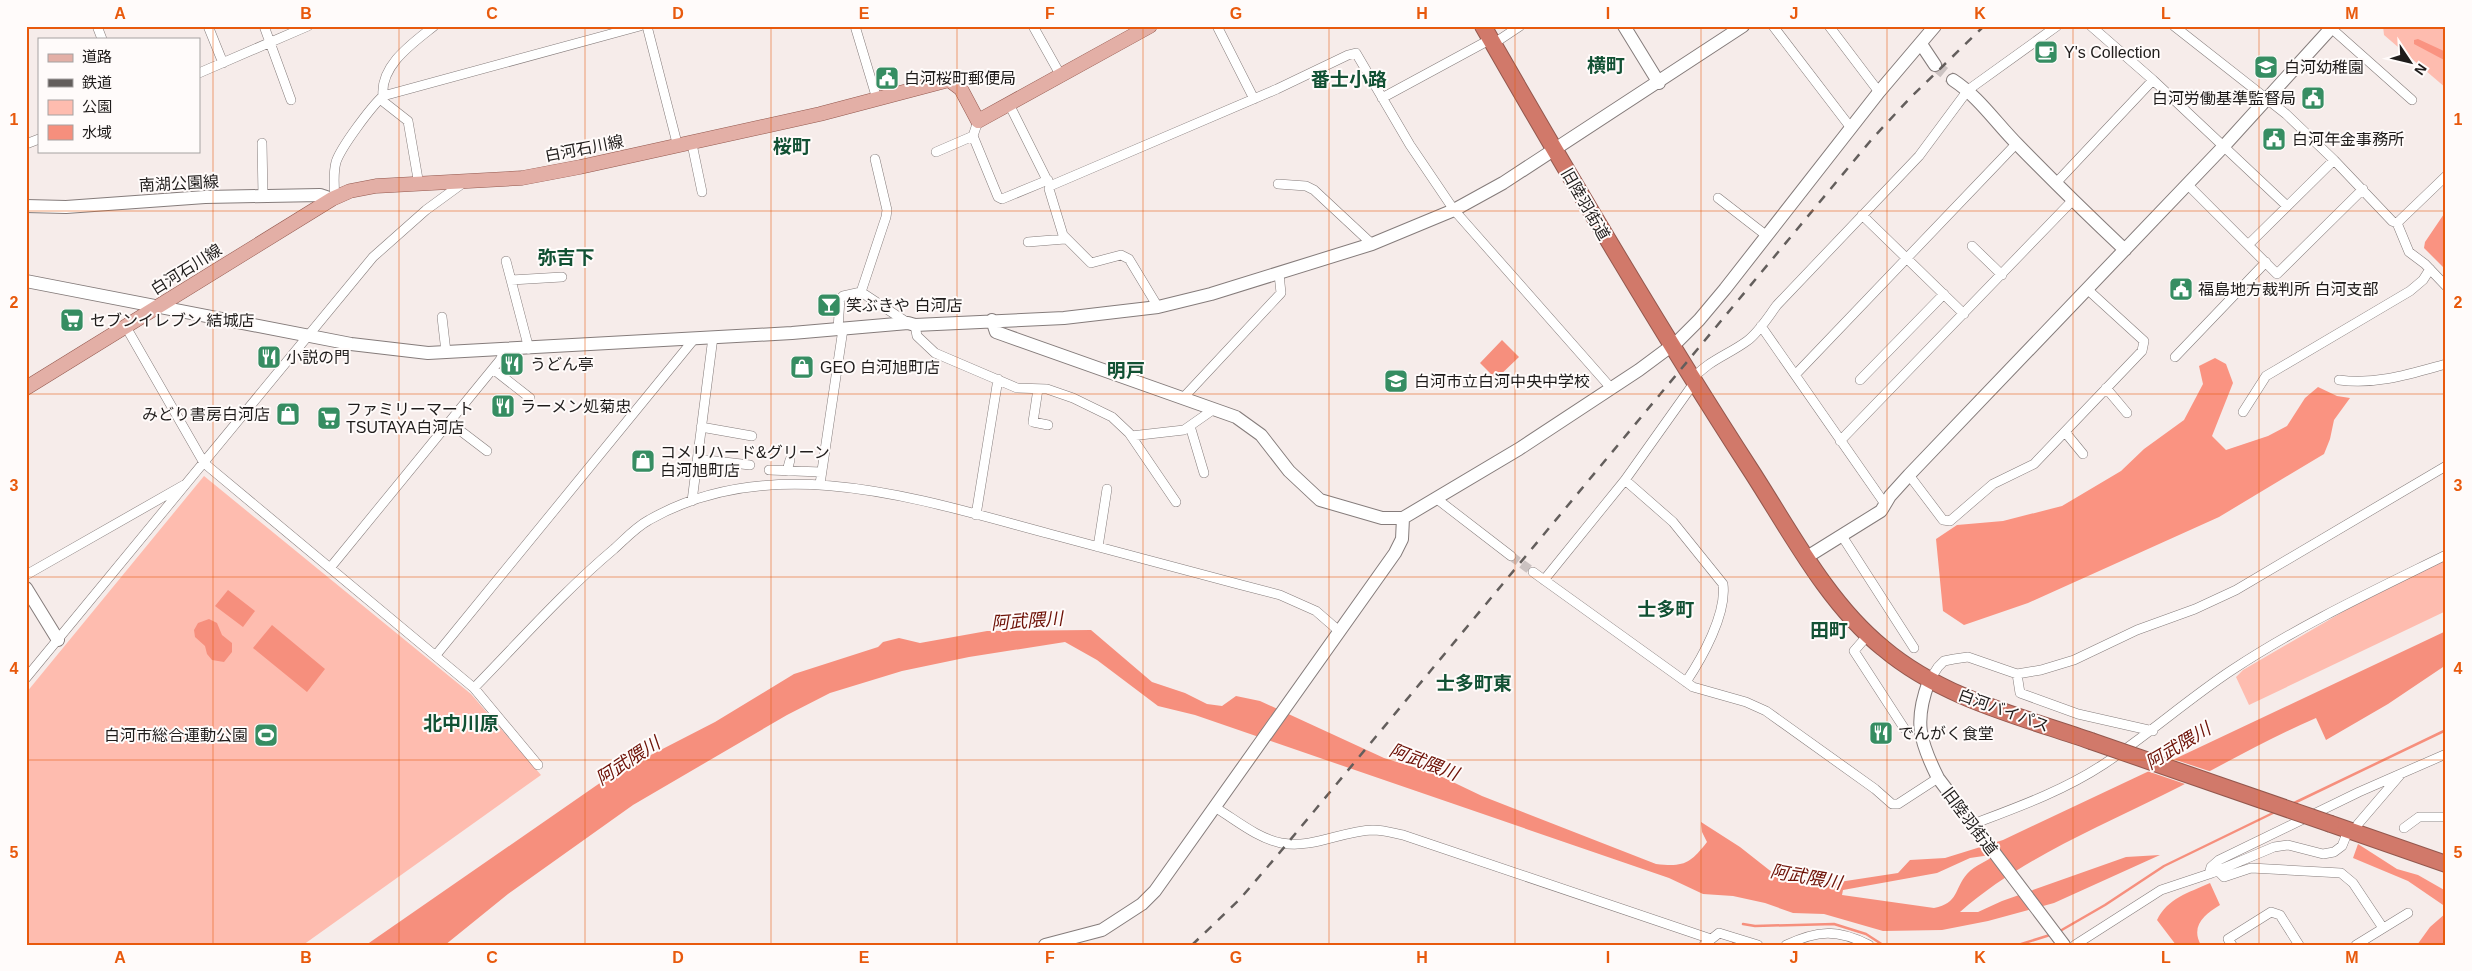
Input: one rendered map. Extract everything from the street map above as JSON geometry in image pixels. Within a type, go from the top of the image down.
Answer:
[{"type":"highway","name":"旧陸羽街道","points":[[1489,36],[1693,382]]},
{"type":"highway","name":"白河バイパス","points":[[1693,382],[1842,608],[1868,636],[1929,681],[1963,696],[2090,741],[2446,864]]},
{"type":"main road","points":[[978,121],[1150,26]]},
{"type":"main road","name":"白河石川線","points":[[26,388],[334,198],[350,191],[376,186],[463,183],[522,178],[685,145],[949,80],[961,89],[978,121]]},
{"type":"street","points":[[97,26],[102,38]]},
{"type":"street","points":[[208,26],[223,63]]},
{"type":"street","points":[[264,26],[291,100]]},
{"type":"street","points":[[200,73],[308,26]]},
{"type":"street","points":[[334,198],[334,181],[338,157],[382,97],[382,86],[389,71],[405,50],[434,26]]},
{"type":"street","points":[[382,97],[640,26]]},
{"type":"street","points":[[647,26],[702,192]]},
{"type":"street","points":[[855,26],[877,99]]},
{"type":"street","points":[[1034,26],[1061,76]]},
{"type":"street","points":[[1217,26],[1254,99]]},
{"type":"street","points":[[1382,98],[1489,36],[1520,26]]},
{"type":"street","points":[[1624,26],[1659,82]]},
{"type":"street","points":[[26,281],[308,336],[391,349],[446,352],[529,349],[911,324],[1064,318],[1158,307],[1279,274],[1372,244],[1454,210],[1503,182],[1744,26]]},
{"type":"street","points":[[1773,26],[1851,128]]},
{"type":"street","points":[[1829,26],[1879,92]]},
{"type":"street","points":[[992,320],[996,332],[1236,417],[1261,435],[1289,471],[1320,500],[1382,518],[1404,518],[1611,388],[1671,347],[1699,320],[1879,92],[1935,26]]},
{"type":"street","points":[[1544,580],[1625,480],[1693,382],[1719,356],[1747,341],[1777,305],[1919,156],[1968,90],[2056,26]]},
{"type":"street","points":[[2091,26],[2153,80],[2287,206]]},
{"type":"street","points":[[2174,26],[2268,100],[2334,160],[2392,221],[2397,223],[2409,252],[2430,269],[2446,286]]},
{"type":"street","points":[[1807,557],[1876,515],[1909,476],[2268,100],[2332,27],[2412,100]]},
{"type":"street","points":[[1920,44],[1935,65]]},
{"type":"street","points":[[978,121],[973,136],[998,196],[1002,199],[1049,183],[1254,99],[1356,53],[1382,98],[1454,210],[1611,388]]},
{"type":"street","points":[[1953,80],[1968,90],[2016,144],[2072,201],[2125,250]]},
{"type":"street","points":[[2056,183],[2153,80]]},
{"type":"street","points":[[382,97],[408,122],[419,185]]},
{"type":"street","points":[[1010,104],[1049,183],[1049,189],[1065,239],[1091,263],[1120,255],[1129,259],[1158,307]]},
{"type":"street","points":[[936,152],[973,136]]},
{"type":"street","points":[[26,144],[38,139]]},
{"type":"street","points":[[262,143],[263,196]]},
{"type":"street","points":[[1796,374],[2016,144]]},
{"type":"street","points":[[861,292],[887,210],[875,159]]},
{"type":"street","points":[[2249,244],[2334,160]]},
{"type":"street","points":[[2397,223],[2446,176]]},
{"type":"street","points":[[26,678],[374,257],[426,210],[463,183]]},
{"type":"street","points":[[1278,184],[1306,186],[1314,190],[1372,244]]},
{"type":"street","points":[[2187,184],[2277,274],[2363,189]]},
{"type":"street","name":"南湖公園線","points":[[26,206],[66,207],[263,196],[320,195],[334,198]]},
{"type":"street","points":[[1718,198],[1767,236]]},
{"type":"street","points":[[1840,441],[2072,201]]},
{"type":"street","points":[[1862,215],[1964,314]]},
{"type":"street","points":[[1028,242],[1065,239]]},
{"type":"street","points":[[1972,246],[2002,275]]},
{"type":"street","points":[[506,261],[529,349]]},
{"type":"street","points":[[2175,357],[2266,262]]},
{"type":"street","points":[[2243,412],[2266,376],[2410,291],[2423,280],[2430,269]]},
{"type":"street","points":[[1183,398],[1280,292],[1279,274]]},
{"type":"street","points":[[511,280],[562,277]]},
{"type":"street","points":[[1909,476],[1943,520],[1950,521],[1993,484],[2034,464],[2065,432],[2142,351],[2144,341],[2087,290]]},
{"type":"street","points":[[820,484],[840,329],[840,300],[843,296],[861,292],[911,324],[917,336],[935,354],[1017,388],[1047,389],[1073,398],[1112,417],[1131,436],[1176,502]]},
{"type":"street","points":[[1860,380],[1944,294]]},
{"type":"street","points":[[442,317],[446,352]]},
{"type":"street","points":[[1761,326],[1885,504]]},
{"type":"street","points":[[126,327],[204,463],[474,688],[538,765]]},
{"type":"street","points":[[692,501],[713,337]]},
{"type":"street","points":[[436,655],[695,338]]},
{"type":"street","points":[[330,568],[493,369],[505,350]]},
{"type":"street","points":[[2339,380],[2360,383],[2389,380],[2446,364]]},
{"type":"street","points":[[493,369],[530,398]]},
{"type":"street","points":[[976,514],[998,379]]},
{"type":"street","points":[[2106,388],[2128,413]]},
{"type":"street","points":[[1038,389],[1033,422],[1048,425]]},
{"type":"street","points":[[1131,436],[1174,432],[1190,426],[1214,409]]},
{"type":"street","points":[[449,422],[487,451]]},
{"type":"street","points":[[1190,426],[1204,473]]},
{"type":"street","points":[[701,427],[752,436]]},
{"type":"street","points":[[2065,432],[2083,454]]},
{"type":"street","points":[[698,459],[750,465]]},
{"type":"street","points":[[787,471],[790,460]]},
{"type":"street","points":[[1929,681],[1944,661],[1968,657],[2017,674],[2041,670],[2074,660],[2137,630],[2194,609],[2236,590],[2446,466]]},
{"type":"street","points":[[769,470],[821,472]]},
{"type":"street","points":[[1625,480],[1673,522],[1723,584],[1724,592],[1721,609],[1702,658],[1686,682]]},
{"type":"street","points":[[26,575],[188,482]]},
{"type":"street","points":[[474,688],[594,566],[647,521],[692,501],[721,491],[764,484],[820,484],[858,489],[976,514],[1280,595],[1316,611],[1339,632]]},
{"type":"street","points":[[1098,547],[1106,488]]},
{"type":"street","points":[[1437,499],[1511,556]]},
{"type":"street","points":[[1045,945],[1102,930],[1142,904],[1155,891],[1216,808],[1395,553],[1402,539],[1404,518]]},
{"type":"street","points":[[1842,536],[1914,648]]},
{"type":"street","points":[[1974,825],[2042,798],[2102,765],[2153,730],[2194,697],[2282,639],[2446,556]]},
{"type":"street","points":[[1533,572],[1693,687],[1746,702],[1766,712],[1875,789],[1892,804],[1898,804],[1938,778]]},
{"type":"street","points":[[26,588],[58,640]]},
{"type":"street","points":[[1868,636],[1854,651],[1904,728]]},
{"type":"street","points":[[2017,674],[2020,693],[2078,714],[2153,730]]},
{"type":"street","name":"旧陸羽街道","points":[[1929,681],[1919,710],[1919,723],[1923,743],[1938,778],[2067,944]]},
{"type":"street","points":[[2213,873],[2211,867],[2219,860],[2402,772],[2446,754]]},
{"type":"street","points":[[2067,944],[2161,890],[2213,873],[2274,847],[2288,845],[2323,854],[2334,852],[2342,846],[2351,832],[2402,772]]},
{"type":"street","points":[[1216,808],[1262,837],[1280,843],[1308,844],[1370,830],[1382,830],[1403,835],[1707,942],[1719,933],[1758,945]]},
{"type":"street","points":[[2404,828],[2419,817],[2446,817]]},
{"type":"street","points":[[2213,873],[2224,876],[2251,868],[2341,874],[2353,883],[2383,928]]},
{"type":"street","points":[[2232,945],[2228,939],[2272,912],[2280,915],[2298,945]]},
{"type":"street","points":[[2356,945],[2408,914]]},
{"type":"street","points":[[1786,945],[1808,935],[1821,932],[1841,934],[1869,945]]},
{"type":"green space","points":[[2383,26],[2446,26],[2446,88],[2384,35]]},
{"type":"green space","name":"白河市総合運動公園","points":[[204,476],[471,694],[541,775],[303,945],[26,945],[26,693]]},
{"type":"green space","points":[[2446,559],[2446,611],[2249,705],[2236,677],[2243,670],[2351,607]]},
{"type":"shaded area","points":[[2418,39],[2446,52],[2446,61],[2414,44],[2414,40]]},
{"type":"shaded area","points":[[2446,211],[2446,270],[2424,248],[2425,242]]},
{"type":"shaded area","points":[[2215,358],[2226,364],[2233,383],[2212,436],[2226,450],[2268,436],[2287,426],[2305,398],[2318,387],[2337,396],[2350,398],[2334,420],[2330,439],[2324,454],[2219,517],[2028,603],[1964,625],[1943,611],[1936,539],[1957,525],[2003,521],[2062,506],[2121,471],[2144,449],[2184,420],[2203,384],[2199,366]]},
{"type":"shaded area","points":[[2358,844],[2397,869],[2418,875],[2446,891],[2446,907],[2408,881],[2353,858]]},
{"type":"shaded area","points":[[2210,883],[2220,905],[2209,912],[2198,926],[2197,932],[2201,945],[2176,945],[2157,920],[2173,901],[2186,893]]},
{"type":"shaded area","points":[[2446,913],[2446,945],[2417,945],[2430,927]]},
{"type":"water","points":[[1502,340],[1519,357],[1496,379],[1480,363]]},
{"type":"water","points":[[228,590],[255,611],[243,627],[215,606]]},
{"type":"water","points":[[209,619],[217,623],[222,635],[232,643],[232,652],[224,662],[212,660],[207,654],[205,646],[195,637],[194,630],[198,623]]},
{"type":"water","points":[[272,625],[325,669],[307,692],[253,648]]},
{"type":"water","points":[[1091,630],[1152,682],[1185,693],[1207,704],[1222,706],[1236,696],[1260,701],[1384,758],[1436,774],[1482,796],[1656,864],[1680,864],[1696,855],[1707,842],[1702,832],[1701,822],[1740,847],[1773,873],[1826,884],[1898,873],[1910,860],[1945,858],[2003,840],[2446,631],[2446,665],[2388,704],[2326,740],[2316,718],[2057,847],[1983,893],[1960,912],[1978,912],[2002,901],[2126,857],[2160,855],[2054,903],[1988,921],[1942,930],[1883,931],[1824,914],[1793,913],[1765,903],[1733,896],[1703,894],[1669,878],[1195,715],[1158,706],[1097,660],[1065,642],[969,657],[902,671],[830,693],[787,715],[633,805],[508,894],[445,945],[366,945],[610,776],[715,722],[794,674],[878,647],[883,642],[899,638],[920,643],[987,631]],"holes":[[[1997,854],[1967,874],[1952,899],[1942,906],[1934,908],[1842,895],[1843,890],[1937,873],[1970,858]]]},
{"type":"pier","points":[[2170,758],[2212,772],[2188,785],[2144,770]]},
{"type":"waterway","points":[[2292,804],[2446,730]]},
{"type":"waterway","points":[[2060,931],[2105,905],[2164,866],[2275,812]]},
{"type":"waterway","points":[[1743,924],[1755,926],[1834,924],[1866,934],[1883,945]]},
{"type":"waterway","points":[[2018,945],[2050,935]]},
{"type":"tunnel","points":[[1935,65],[1953,80]]},
{"type":"tunnel","points":[[1511,556],[1533,572]]},
{"type":"railway","points":[[1192,945],[1240,899],[1276,857],[1872,139],[1910,98],[1984,26]]},
{"type":"place","name":"Y's Collection","points":[[2046,52]]},
{"type":"place","name":"白河幼稚園","points":[[2266,67]]},
{"type":"place","name":"白河桜町郵便局","points":[[887,78]]},
{"type":"place","name":"白河労働基準監督局","points":[[2313,98]]},
{"type":"place","name":"白河年金事務所","points":[[2274,139]]},
{"type":"place","name":"福島地方裁判所 白河支部","points":[[2181,289]]},
{"type":"place","name":"笑ぶきや 白河店","points":[[829,305]]},
{"type":"place","name":"セブンイレブン 結城店","points":[[72,320]]},
{"type":"place","name":"小説の門","points":[[269,357]]},
{"type":"place","name":"うどん亭","points":[[512,364]]},
{"type":"place","name":"GEO 白河旭町店","points":[[802,367]]},
{"type":"place","name":"白河市立白河中央中学校","points":[[1396,381]]},
{"type":"place","name":"ラーメン処菊忠","points":[[503,406]]},
{"type":"place","name":"みどり書房白河店","points":[[288,414]]},
{"type":"place","name":"ファミリーマート TSUTAYA白河店","points":[[329,418]]},
{"type":"place","name":"コメリハード&グリーン 白河旭町店","points":[[643,461]]},
{"type":"place","name":"でんがく食堂","points":[[1881,733]]},
{"type":"place","name":"白河市総合運動公園","points":[[266,735]]},
{"type":"district","name":"横町","points":[[1606,65]]},
{"type":"district","name":"番士小路","points":[[1349,79]]},
{"type":"district","name":"桜町","points":[[792,146]]},
{"type":"district","name":"弥吉下","points":[[566,257]]},
{"type":"district","name":"明戸","points":[[1126,370]]},
{"type":"district","name":"士多町","points":[[1666,609]]},
{"type":"district","name":"田町","points":[[1829,630]]},
{"type":"district","name":"士多町東","points":[[1474,683]]},
{"type":"district","name":"北中川原","points":[[461,723]]},
{"type":"water label","name":"阿武隈川","points":[[1027,621]]},
{"type":"water label","name":"阿武隈川","points":[[2178,746]]},
{"type":"water label","name":"阿武隈川","points":[[628,761]]},
{"type":"water label","name":"阿武隈川","points":[[1424,762]]},
{"type":"water label","name":"阿武隈川","points":[[1806,877]]}]
